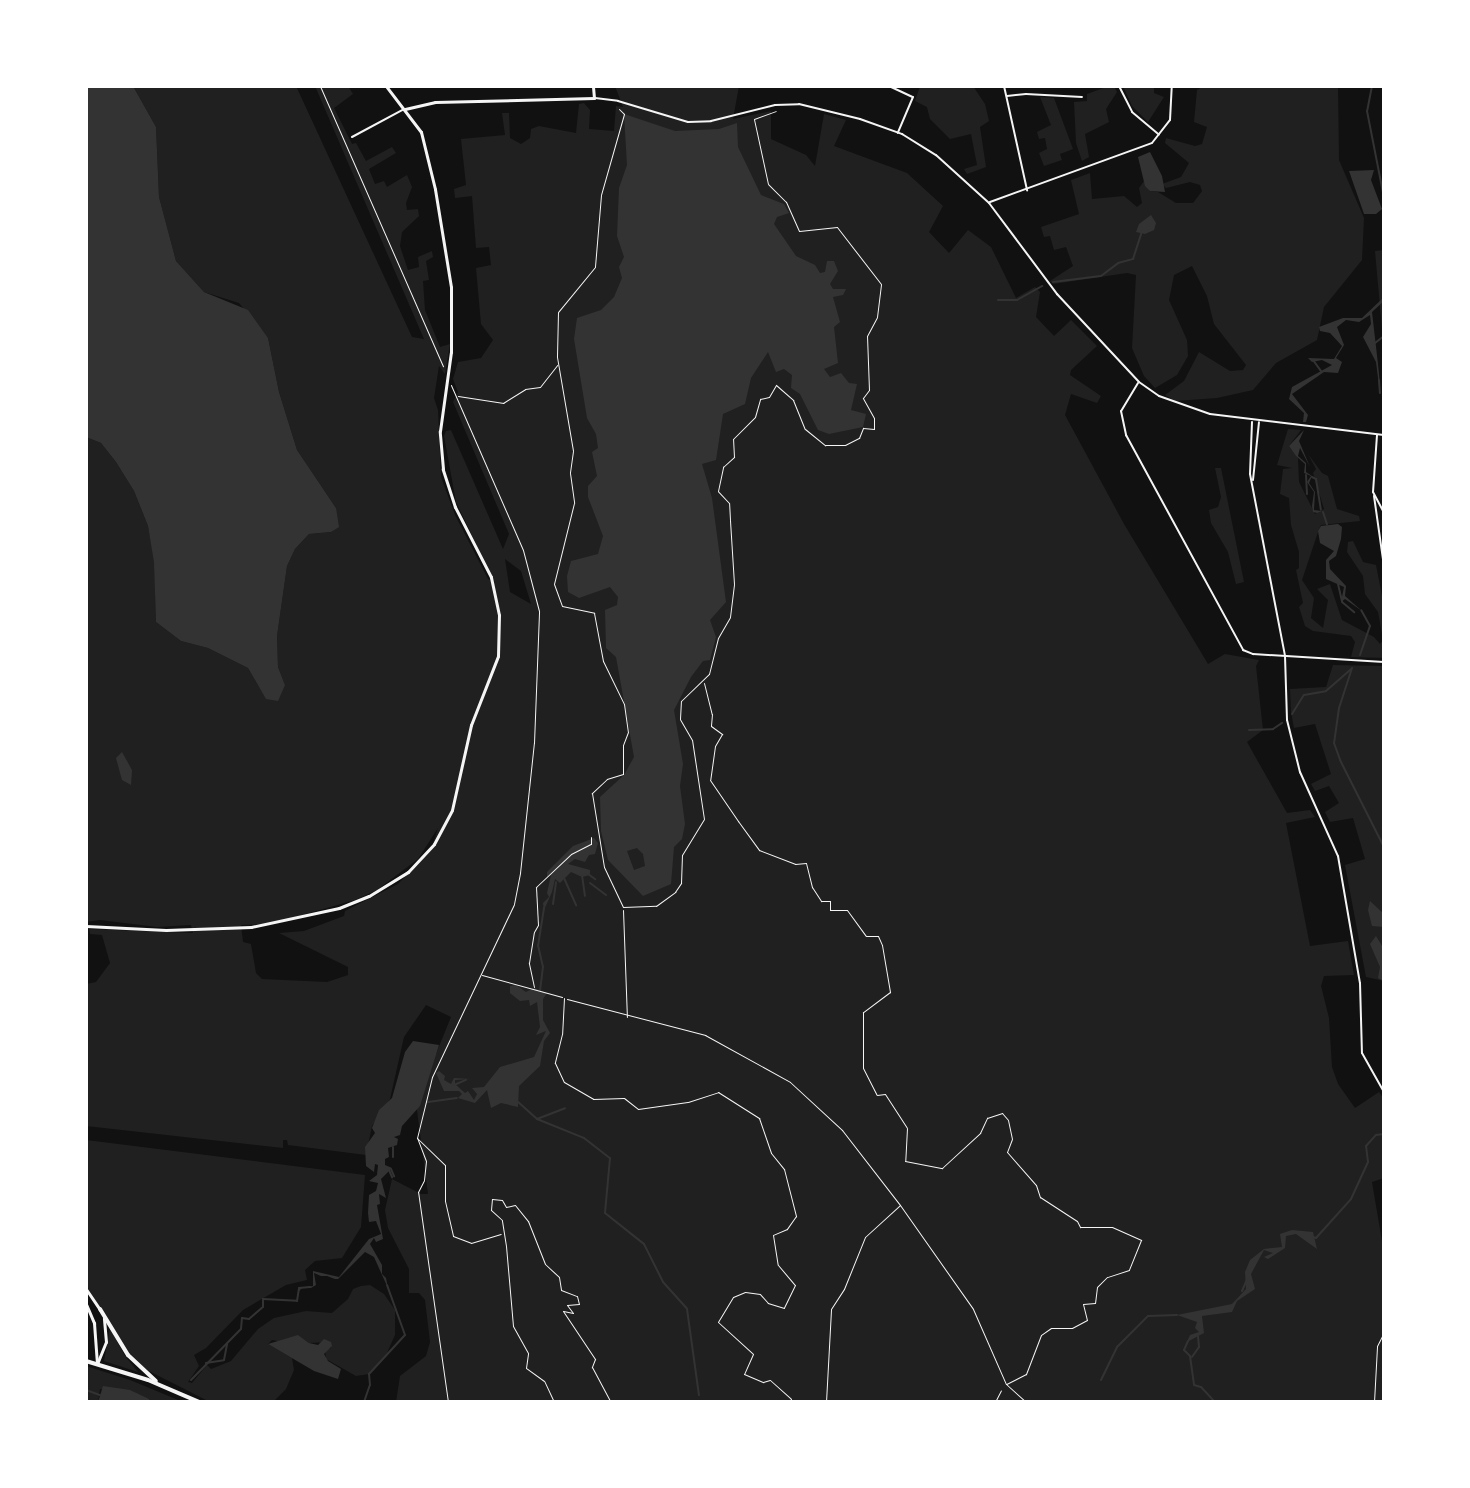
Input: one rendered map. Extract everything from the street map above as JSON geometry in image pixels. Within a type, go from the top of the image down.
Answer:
[{"type":"highway","points":[[100,1309],[128,1355],[161,1385]]},
{"type":"highway","points":[[86,1361],[161,1385],[199,1402]]},
{"type":"street","points":[[86,926],[169,930],[255,927],[339,908],[380,891],[413,868],[437,840],[452,810],[471,725],[494,670],[500,638],[492,581],[446,482],[440,431],[452,343],[448,257],[424,140],[386,86]]},
{"type":"street","points":[[593,86],[594,98]]},
{"type":"street","points":[[889,86],[913,97],[898,133]]},
{"type":"street","points":[[1004,86],[1027,190]]},
{"type":"street","points":[[1119,86],[1132,112],[1160,136]]},
{"type":"street","points":[[989,203],[1144,148],[1160,136],[1171,115],[1172,86]]},
{"type":"street","points":[[1006,97],[1047,94],[1082,97]]},
{"type":"street","points":[[352,137],[405,109],[435,102],[594,98],[620,101],[688,122],[715,120],[775,105],[809,106],[898,133],[936,155],[989,203],[1047,284],[1139,382],[1184,408],[1259,421],[1384,435]]},
{"type":"street","points":[[1139,382],[1121,413],[1131,445],[1243,650],[1253,654],[1384,662]]},
{"type":"street","points":[[1252,420],[1253,487],[1285,656],[1286,714],[1297,761],[1340,865],[1360,983],[1362,1053],[1384,1092]]},
{"type":"street","points":[[1253,487],[1259,421]]},
{"type":"street","points":[[1377,434],[1373,492],[1384,566]]},
{"type":"street","points":[[1373,492],[1384,513]]},
{"type":"street","points":[[1379,537],[1384,533]]},
{"type":"street","points":[[86,1289],[100,1309],[106,1335],[97,1364]]},
{"type":"street","points":[[86,1304],[94,1323],[97,1364]]},
{"type":"path","points":[[320,86],[523,550],[539,611],[534,743],[514,904],[432,1077],[417,1138],[426,1161],[424,1180],[418,1192],[448,1402]]},
{"type":"path","points":[[620,101],[619,108],[624,114],[601,195],[595,267],[558,312],[558,363],[573,451],[570,473],[574,503],[554,584],[562,606],[594,613],[603,661],[616,683],[628,732],[623,745],[623,774],[607,779],[592,793],[599,845],[609,880],[623,907],[627,1017]]},
{"type":"path","points":[[623,907],[656,906],[675,892],[681,883],[682,855],[704,819],[692,740],[680,719],[681,701],[709,674],[718,638],[730,617],[734,584],[729,503],[718,491],[723,467],[734,457],[733,439],[755,417],[760,399],[769,397],[776,385],[793,400],[805,429],[825,445],[845,445],[859,438],[863,428],[874,429],[874,418],[863,398],[869,390],[867,336],[877,317],[881,284],[837,227],[799,231],[786,202],[768,184],[754,119],[777,112],[775,105]]},
{"type":"path","points":[[456,395],[503,403],[525,389],[540,387],[558,363]]},
{"type":"path","points":[[703,682],[712,714],[711,726],[722,734],[715,746],[710,780],[759,850],[795,864],[806,863],[812,887],[821,901],[830,901],[830,910],[847,910],[866,936],[878,936],[882,945],[890,992],[863,1012],[863,1068],[877,1095],[885,1094],[907,1128],[905,1161],[942,1168],[980,1133],[987,1118],[1002,1113],[1008,1120],[1012,1139],[1007,1152],[1036,1185],[1040,1197],[1080,1227],[1112,1227],[1141,1240],[1129,1270],[1107,1277],[1097,1287],[1095,1303],[1083,1304],[1087,1320],[1072,1328],[1051,1328],[1041,1335],[1026,1374],[1006,1384]]},
{"type":"path","points":[[537,988],[529,963],[538,925],[536,887],[571,854],[591,844],[591,837]]},
{"type":"path","points":[[480,975],[537,988],[627,1017],[705,1035],[790,1082],[842,1130],[900,1205],[973,1309],[1006,1384],[1026,1402]]},
{"type":"path","points":[[564,998],[562,1034],[555,1063],[564,1082],[593,1099],[624,1098],[638,1109],[688,1102],[718,1092],[759,1118],[771,1153],[784,1169],[796,1216],[787,1229],[773,1235],[778,1265],[795,1285],[784,1308],[768,1303],[760,1294],[745,1292],[733,1297],[718,1322],[753,1354],[744,1374],[763,1382],[770,1380],[791,1399],[789,1402]]},
{"type":"path","points":[[417,1138],[445,1165],[445,1201],[453,1236],[471,1243],[504,1233]]},
{"type":"path","points":[[554,1402],[544,1381],[526,1368],[528,1353],[513,1326],[502,1220],[491,1210],[492,1199],[502,1200],[506,1207],[515,1205],[528,1221],[545,1264],[562,1283],[561,1290],[577,1296],[579,1304],[567,1305],[573,1313],[563,1311],[595,1359],[592,1367],[611,1402]]},
{"type":"path","points":[[826,1402],[831,1309],[844,1289],[865,1237],[900,1205]]},
{"type":"path","points":[[1374,1402],[1377,1346],[1384,1332]]},
{"type":"path","points":[[995,1402],[1001,1390]]},
{"type":"shaded area","points":[[86,86],[133,86],[156,127],[159,197],[176,261],[204,292],[248,310],[268,338],[279,392],[297,450],[336,508],[339,527],[331,532],[309,534],[295,549],[287,566],[277,636],[278,667],[285,685],[278,701],[266,699],[248,668],[208,648],[181,641],[156,622],[154,562],[148,526],[134,491],[116,462],[101,443],[86,437]]},
{"type":"shaded area","points":[[133,86],[296,86],[412,337],[424,339],[315,86],[348,86],[353,94],[334,108],[352,144],[356,143],[366,161],[392,147],[396,153],[369,169],[375,184],[384,181],[387,187],[407,175],[412,187],[406,203],[407,210],[418,209],[419,216],[402,232],[400,246],[408,270],[419,267],[418,257],[432,251],[433,257],[426,261],[429,280],[423,281],[425,310],[440,347],[450,344],[445,374],[439,366],[434,398],[438,410],[441,477],[455,515],[488,579],[495,583],[456,502],[444,436],[446,431],[451,430],[503,549],[509,534],[453,402],[458,392],[453,379],[458,362],[481,358],[493,340],[481,324],[476,268],[491,265],[489,247],[476,248],[472,196],[455,198],[454,189],[466,185],[461,139],[505,135],[502,113],[509,113],[510,138],[521,144],[530,138],[531,129],[539,126],[576,133],[579,104],[584,103],[590,110],[589,129],[614,131],[616,106],[623,107],[615,86],[739,86],[733,119],[771,111],[771,139],[806,155],[815,166],[824,114],[846,120],[834,146],[907,173],[943,206],[929,232],[949,253],[968,230],[991,247],[1016,298],[1035,287],[1040,292],[1036,317],[1054,336],[1071,320],[1097,346],[1071,370],[1070,375],[1101,396],[1097,403],[1071,394],[1065,415],[1124,524],[1208,664],[1225,654],[1259,660],[1256,666],[1263,730],[1247,742],[1287,813],[1310,810],[1315,817],[1286,823],[1310,946],[1348,941],[1354,975],[1324,976],[1321,986],[1329,1018],[1332,1067],[1338,1084],[1355,1108],[1379,1092],[1384,1099],[1384,1178],[1372,1182],[1384,1253],[1384,1402],[396,1402],[400,1376],[426,1356],[430,1342],[425,1300],[419,1293],[409,1293],[409,1269],[388,1228],[385,1210],[392,1179],[421,1194],[428,1194],[416,1103],[451,1017],[426,1005],[404,1037],[390,1099],[372,1126],[366,1155],[288,1145],[287,1140],[283,1140],[283,1148],[86,1126],[86,984],[96,982],[110,963],[102,935],[90,934],[89,929],[193,933],[191,925],[157,927],[100,920],[86,922],[86,437],[101,443],[116,462],[134,491],[148,526],[155,562],[156,622],[181,641],[208,648],[248,668],[264,695],[285,685],[278,667],[277,636],[287,566],[295,549],[309,534],[331,532],[336,508],[297,450],[279,392],[268,338],[239,303],[204,292],[176,261],[159,197],[156,127]],"holes":[[[505,559],[521,571],[531,604],[510,592]],[[438,828],[431,850],[398,884],[345,911],[344,916],[304,931],[279,933],[348,967],[348,975],[327,982],[262,979],[256,973],[251,944],[243,942],[241,925],[270,924],[355,900],[377,890],[418,859]]]},
{"type":"shaded area","points":[[920,86],[973,86],[985,104],[989,121],[980,127],[986,167],[967,174],[964,169],[977,165],[971,134],[950,139],[930,119],[927,107],[915,101]]},
{"type":"shaded area","points":[[1114,86],[1117,92],[1106,109],[1109,122],[1085,134],[1089,157],[1082,161],[1076,143],[1074,102],[1087,101],[1087,94]]},
{"type":"shaded area","points":[[1123,86],[1154,86],[1154,93],[1164,97],[1148,122],[1132,106]]},
{"type":"shaded area","points":[[1204,86],[1338,86],[1339,160],[1364,218],[1362,260],[1324,307],[1317,340],[1276,363],[1253,390],[1217,398],[1175,401],[1165,395],[1184,381],[1199,352],[1230,371],[1243,370],[1246,365],[1214,324],[1207,296],[1192,266],[1174,275],[1169,300],[1187,340],[1188,356],[1177,375],[1155,388],[1144,376],[1132,348],[1136,275],[1127,273],[1053,284],[1050,281],[1073,266],[1066,247],[1054,250],[1050,236],[1044,237],[1041,227],[1079,214],[1071,180],[1090,173],[1092,199],[1124,196],[1137,207],[1142,203],[1139,188],[1144,181],[1150,191],[1158,192],[1176,203],[1193,203],[1202,191],[1200,185],[1190,182],[1166,188],[1162,184],[1181,177],[1189,163],[1165,143],[1166,138],[1195,146],[1202,144],[1207,127],[1194,122],[1197,90]]},
{"type":"shaded area","points":[[1040,97],[1054,98],[1073,149],[1060,154],[1062,160],[1044,166],[1039,153],[1047,149],[1045,138],[1039,139],[1037,132],[1051,125]]},
{"type":"shaded area","points":[[624,114],[675,131],[719,129],[737,123],[738,147],[761,195],[784,204],[789,213],[777,217],[774,224],[796,256],[815,265],[820,273],[825,272],[827,261],[834,261],[838,271],[830,284],[833,289],[846,289],[843,295],[833,297],[840,322],[834,327],[838,363],[824,369],[830,377],[841,373],[849,383],[857,384],[851,410],[866,414],[863,427],[829,434],[818,430],[800,394],[791,388],[792,375],[784,369],[776,372],[768,352],[751,378],[745,404],[723,414],[716,460],[702,464],[712,498],[726,602],[710,620],[716,637],[710,660],[703,661],[691,677],[674,710],[683,764],[680,786],[685,824],[682,839],[674,847],[671,884],[643,896],[608,860],[601,831],[600,797],[624,775],[634,757],[616,657],[606,648],[605,610],[617,605],[618,597],[610,587],[579,598],[568,592],[567,576],[571,561],[598,554],[603,536],[588,497],[588,486],[597,476],[592,452],[598,448],[596,434],[587,418],[574,339],[577,318],[601,310],[614,297],[622,278],[619,267],[624,257],[617,236],[619,188],[627,165]],"holes":[[[637,848],[643,854],[645,866],[634,870],[627,851]]]},
{"type":"shaded area","points":[[1150,152],[1162,176],[1165,192],[1150,191],[1145,186],[1138,157]]},
{"type":"shaded area","points":[[1374,170],[1371,180],[1382,209],[1376,214],[1364,214],[1349,171]]},
{"type":"shaded area","points":[[1151,215],[1156,223],[1154,230],[1145,234],[1136,232],[1139,224]]},
{"type":"shaded area","points":[[1384,250],[1384,351],[1375,251]]},
{"type":"shaded area","points":[[1384,297],[1384,301],[1372,312],[1379,386],[1376,362],[1363,337],[1371,324],[1370,315],[1359,322],[1346,320],[1337,327],[1344,345],[1336,358],[1342,362],[1338,373],[1324,372],[1292,394],[1308,415],[1306,422],[1303,422],[1304,413],[1289,399],[1292,387],[1332,365],[1322,360],[1312,362],[1308,358],[1334,359],[1342,346],[1330,333],[1320,331],[1319,327],[1343,318],[1362,318]]},
{"type":"shaded area","points":[[1288,429],[1301,430],[1289,446],[1298,458],[1299,482],[1315,514],[1324,509],[1313,473],[1316,469],[1308,454],[1322,473],[1328,476],[1337,509],[1359,516],[1360,521],[1321,525],[1302,580],[1314,598],[1311,618],[1323,628],[1328,600],[1317,589],[1330,584],[1342,620],[1374,637],[1380,644],[1383,640],[1378,612],[1365,594],[1363,576],[1347,552],[1348,542],[1353,541],[1363,562],[1376,565],[1384,606],[1384,658],[1351,657],[1355,642],[1351,636],[1313,631],[1305,626],[1299,607],[1303,603],[1296,570],[1299,568],[1299,552],[1291,525],[1289,498],[1280,494],[1283,469],[1292,468],[1277,465]]},
{"type":"shaded area","points":[[1304,430],[1299,441],[1310,467],[1300,448],[1298,456],[1306,463],[1306,472],[1312,476],[1309,483],[1315,492],[1314,510],[1322,511],[1317,513],[1313,512],[1312,506],[1314,492],[1307,482],[1311,476],[1304,473],[1305,464],[1289,446]]},
{"type":"shaded area","points":[[1215,468],[1221,468],[1244,582],[1236,584],[1228,552],[1211,523],[1209,510],[1218,507],[1221,497]]},
{"type":"shaded area","points":[[1338,524],[1342,527],[1341,539],[1336,556],[1329,561],[1330,569],[1346,586],[1345,596],[1362,611],[1345,599],[1341,602],[1344,587],[1326,579],[1326,560],[1334,551],[1320,543],[1318,531],[1321,526]]},
{"type":"shaded area","points":[[1333,665],[1384,666],[1384,981],[1366,977],[1345,865],[1365,859],[1353,818],[1330,822],[1325,812],[1339,803],[1329,786],[1315,791],[1311,784],[1331,774],[1315,724],[1294,728],[1291,712],[1290,689],[1326,687]]},
{"type":"shaded area","points":[[122,752],[132,770],[131,785],[122,780],[116,758]]},
{"type":"shaded area","points":[[594,838],[598,843],[595,854],[589,855],[585,862],[575,859],[568,864],[590,870],[590,875],[582,877],[571,872],[560,883],[555,879],[544,910],[551,875],[547,878],[547,872],[573,846]]},
{"type":"shaded area","points":[[1370,901],[1384,914],[1384,927],[1372,926],[1368,910]]},
{"type":"shaded area","points":[[1376,936],[1384,949],[1382,980],[1378,978],[1380,967],[1370,944]]},
{"type":"shaded area","points":[[516,985],[526,992],[534,988],[547,993],[543,999],[543,1020],[550,1033],[544,1041],[540,1066],[519,1086],[518,1107],[501,1103],[491,1108],[487,1090],[475,1103],[458,1098],[462,1094],[459,1091],[444,1091],[436,1073],[439,1071],[445,1076],[444,1080],[451,1084],[454,1078],[471,1079],[455,1080],[455,1084],[465,1093],[468,1091],[474,1100],[477,1094],[472,1088],[484,1087],[500,1067],[534,1057],[546,1031],[536,1035],[540,1027],[537,1002],[530,1006],[529,1000],[520,1001],[510,993],[510,986]]},
{"type":"shaded area","points":[[413,1041],[439,1045],[420,1106],[402,1126],[400,1135],[394,1137],[398,1139],[397,1145],[388,1148],[389,1157],[385,1159],[385,1165],[392,1168],[381,1179],[386,1198],[379,1194],[380,1204],[377,1205],[383,1239],[376,1242],[374,1238],[370,1244],[382,1265],[387,1286],[374,1257],[365,1252],[338,1279],[314,1273],[316,1285],[299,1291],[299,1288],[313,1286],[313,1271],[339,1277],[369,1239],[381,1234],[376,1221],[369,1222],[369,1195],[376,1191],[378,1183],[369,1181],[377,1175],[378,1165],[375,1164],[374,1172],[366,1166],[365,1147],[375,1133],[372,1128],[379,1110],[392,1098],[405,1052]]},
{"type":"shaded area","points":[[86,1140],[365,1175],[361,1227],[342,1258],[315,1261],[305,1270],[307,1280],[286,1285],[243,1310],[206,1348],[194,1355],[199,1366],[188,1382],[192,1383],[207,1365],[211,1369],[231,1361],[258,1329],[274,1318],[306,1311],[332,1313],[348,1299],[353,1289],[361,1286],[370,1285],[384,1294],[395,1310],[395,1335],[387,1353],[369,1374],[356,1376],[326,1359],[325,1350],[331,1348],[331,1342],[309,1343],[299,1336],[283,1342],[272,1340],[268,1344],[292,1358],[294,1370],[286,1389],[273,1402],[210,1402],[145,1369],[125,1348],[86,1285]]},
{"type":"shaded area","points":[[1292,1230],[1313,1232],[1317,1249],[1296,1234],[1286,1236],[1285,1248],[1268,1259],[1264,1257],[1273,1253],[1264,1250],[1251,1274],[1255,1289],[1237,1301],[1232,1312],[1202,1316],[1204,1333],[1187,1342],[1190,1335],[1199,1332],[1195,1328],[1197,1322],[1177,1315],[1232,1304],[1246,1289],[1245,1272],[1250,1260],[1264,1249],[1282,1247],[1280,1234]]},
{"type":"shaded area","points":[[110,1328],[125,1356],[138,1372],[104,1361]]},
{"type":"shaded area","points":[[298,1335],[318,1345],[324,1339],[331,1342],[332,1346],[324,1354],[328,1361],[341,1369],[338,1379],[314,1371],[268,1344]]},
{"type":"shaded area","points":[[86,1366],[183,1402],[149,1402],[149,1399],[100,1389],[98,1402],[86,1402]]},
{"type":"shaded area","points":[[103,1386],[130,1390],[149,1399],[149,1402],[98,1402]]},
{"type":"waterway","points":[[1372,86],[1367,111],[1384,198]]},
{"type":"waterway","points":[[1053,282],[1101,276],[1118,263],[1133,259],[1142,231]]},
{"type":"waterway","points":[[998,300],[1017,300],[1042,286]]},
{"type":"waterway","points":[[1375,343],[1384,336]]},
{"type":"waterway","points":[[1313,360],[1321,371]]},
{"type":"waterway","points":[[1379,380],[1380,393]]},
{"type":"waterway","points":[[1306,475],[1307,494]]},
{"type":"waterway","points":[[1312,477],[1316,479],[1321,510]]},
{"type":"waterway","points":[[1323,512],[1327,524]]},
{"type":"waterway","points":[[1338,584],[1342,602],[1354,612]]},
{"type":"waterway","points":[[1360,655],[1370,626],[1361,610]]},
{"type":"waterway","points":[[1352,668],[1339,708],[1334,743],[1384,847]]},
{"type":"waterway","points":[[1292,714],[1304,695],[1326,691],[1351,669]]},
{"type":"waterway","points":[[1249,730],[1273,729],[1282,723]]},
{"type":"waterway","points":[[588,874],[595,879]]},
{"type":"waterway","points":[[582,875],[585,896]]},
{"type":"waterway","points":[[564,878],[576,905]]},
{"type":"waterway","points":[[553,904],[556,882]]},
{"type":"waterway","points":[[590,883],[606,895]]},
{"type":"waterway","points":[[540,991],[543,967],[538,946],[544,907]]},
{"type":"waterway","points":[[454,1085],[466,1080]]},
{"type":"waterway","points":[[428,1102],[457,1098]]},
{"type":"waterway","points":[[517,1101],[537,1119],[565,1108]]},
{"type":"waterway","points":[[537,1119],[584,1138],[610,1158],[605,1213],[644,1244],[663,1282],[687,1309],[699,1395]]},
{"type":"waterway","points":[[1313,1237],[1316,1238],[1351,1199],[1368,1162],[1366,1146],[1376,1135],[1384,1134]]},
{"type":"waterway","points":[[393,1147],[393,1157]]},
{"type":"waterway","points":[[391,1169],[394,1176]]},
{"type":"waterway","points":[[389,1170],[392,1177]]},
{"type":"waterway","points":[[1242,1291],[1247,1279]]},
{"type":"waterway","points":[[364,1402],[370,1385],[369,1374],[405,1335],[387,1285]]},
{"type":"waterway","points":[[191,1380],[241,1329],[242,1318],[249,1319],[263,1307],[263,1299],[297,1301],[299,1288],[310,1287]]},
{"type":"waterway","points":[[1101,1380],[1117,1347],[1148,1316],[1177,1315]]},
{"type":"waterway","points":[[1192,1357],[1199,1347],[1198,1336]]},
{"type":"waterway","points":[[1188,1341],[1184,1350],[1190,1356],[1194,1385],[1201,1387],[1215,1402]]},
{"type":"waterway","points":[[206,1363],[224,1360],[227,1344]]},
{"type":"waterway","points":[[86,1390],[100,1395]]}]
